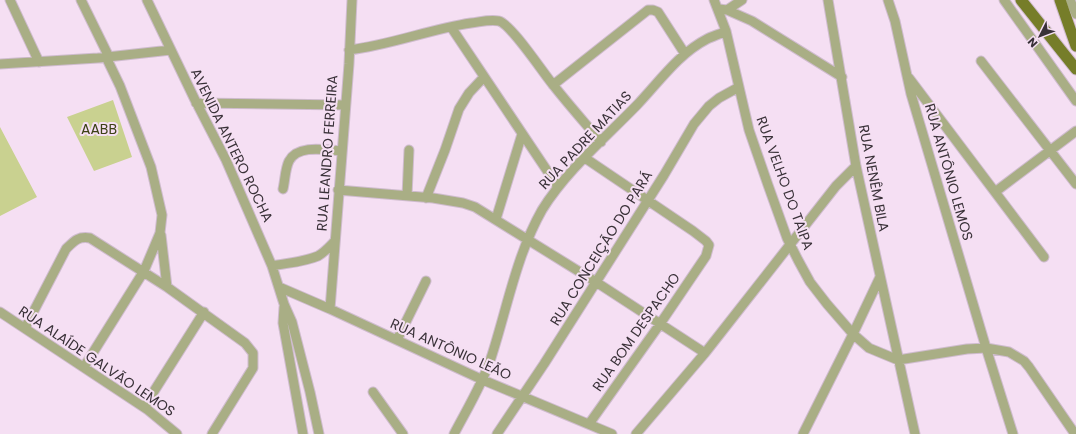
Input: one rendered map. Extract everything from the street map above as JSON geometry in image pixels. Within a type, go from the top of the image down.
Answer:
[{"type":"main road","points":[[1021,0],[1075,70]]},
{"type":"main road","points":[[1060,0],[1076,46]]},
{"type":"street","points":[[10,0],[38,62]]},
{"type":"street","points":[[82,0],[108,57],[152,168],[162,215],[160,233],[168,287]]},
{"type":"street","name":"AVENIDA ANTERO ROCHA","points":[[148,0],[196,103],[226,160],[272,266],[284,304],[292,322],[319,434]]},
{"type":"street","name":"RUA LEANDRO FERREIRA","points":[[330,309],[352,0]]},
{"type":"street","name":"RUA VELHO DO TAIPA","points":[[714,0],[723,9],[726,31],[749,130],[790,244],[810,282],[827,304],[854,334],[869,348],[898,360]]},
{"type":"street","points":[[723,9],[742,0]]},
{"type":"street","points":[[829,5],[834,0]]},
{"type":"street","name":"RUA ANTÔNIO LEMOS","points":[[888,0],[895,21],[907,76],[920,122],[986,349],[1013,434]]},
{"type":"street","points":[[1004,0],[1076,101]]},
{"type":"street","points":[[1070,0],[1076,14]]},
{"type":"street","name":"RUA NENÊM BILA","points":[[829,5],[856,166],[915,434]]},
{"type":"street","points":[[723,9],[752,21],[842,78]]},
{"type":"street","points":[[553,84],[648,10],[658,12],[685,54]]},
{"type":"street","points":[[349,50],[368,48],[451,27],[482,22],[500,22],[519,40],[601,142]]},
{"type":"street","points":[[451,27],[558,187]]},
{"type":"street","name":"RUA PADRE MATIAS","points":[[454,434],[483,380],[491,358],[520,259],[528,239],[542,211],[558,187],[685,54],[706,39],[726,31]]},
{"type":"street","points":[[0,64],[108,57],[171,50]]},
{"type":"street","points":[[981,61],[1076,184]]},
{"type":"street","points":[[907,76],[1044,257]]},
{"type":"street","points":[[426,198],[459,109],[469,93],[484,77]]},
{"type":"street","name":"RUA CONCEIÇÃO DO PARÁ","points":[[497,434],[596,282],[694,124],[709,106],[719,98],[739,87]]},
{"type":"street","points":[[196,103],[345,105]]},
{"type":"street","points":[[920,122],[935,113]]},
{"type":"street","points":[[995,192],[1076,131]]},
{"type":"street","points":[[496,219],[522,134]]},
{"type":"street","points":[[283,189],[289,162],[294,155],[313,149],[342,151]]},
{"type":"street","points":[[407,196],[409,150]]},
{"type":"street","points":[[585,158],[648,200]]},
{"type":"street","points":[[636,434],[705,354],[836,186],[856,166]]},
{"type":"street","points":[[338,190],[426,198],[463,203],[475,207],[596,282],[705,354]]},
{"type":"street","name":"RUA BOM DESPACHO","points":[[589,424],[706,256],[709,245],[706,241],[648,200]]},
{"type":"street","points":[[84,367],[144,271],[160,233]]},
{"type":"street","points":[[24,328],[66,249],[75,240],[81,237],[90,238],[144,271],[204,312],[245,343],[253,353],[254,361],[251,372],[212,434]]},
{"type":"street","points":[[272,266],[306,260],[319,255],[335,241]]},
{"type":"street","points":[[803,434],[854,334],[880,277]]},
{"type":"street","points":[[397,340],[426,281]]},
{"type":"street","name":"RUA ANTÔNIO LEÃO","points":[[279,287],[483,380],[612,434]]},
{"type":"street","name":"AVENIDA ANTERO ROCHA","points":[[284,304],[284,324],[303,434]]},
{"type":"street","name":"RUA ALAÍDE GALVÃO LEMOS","points":[[0,312],[144,407],[177,434]]},
{"type":"street","points":[[144,407],[204,312]]},
{"type":"street","points":[[898,360],[967,349],[986,349],[1009,352],[1024,361],[1074,428]]},
{"type":"street","points":[[373,392],[403,434]]},
{"type":"green space","name":"AABB","points":[[113,100],[132,157],[94,171],[67,117]]},
{"type":"green space","points":[[0,127],[37,197],[0,216]]}]
